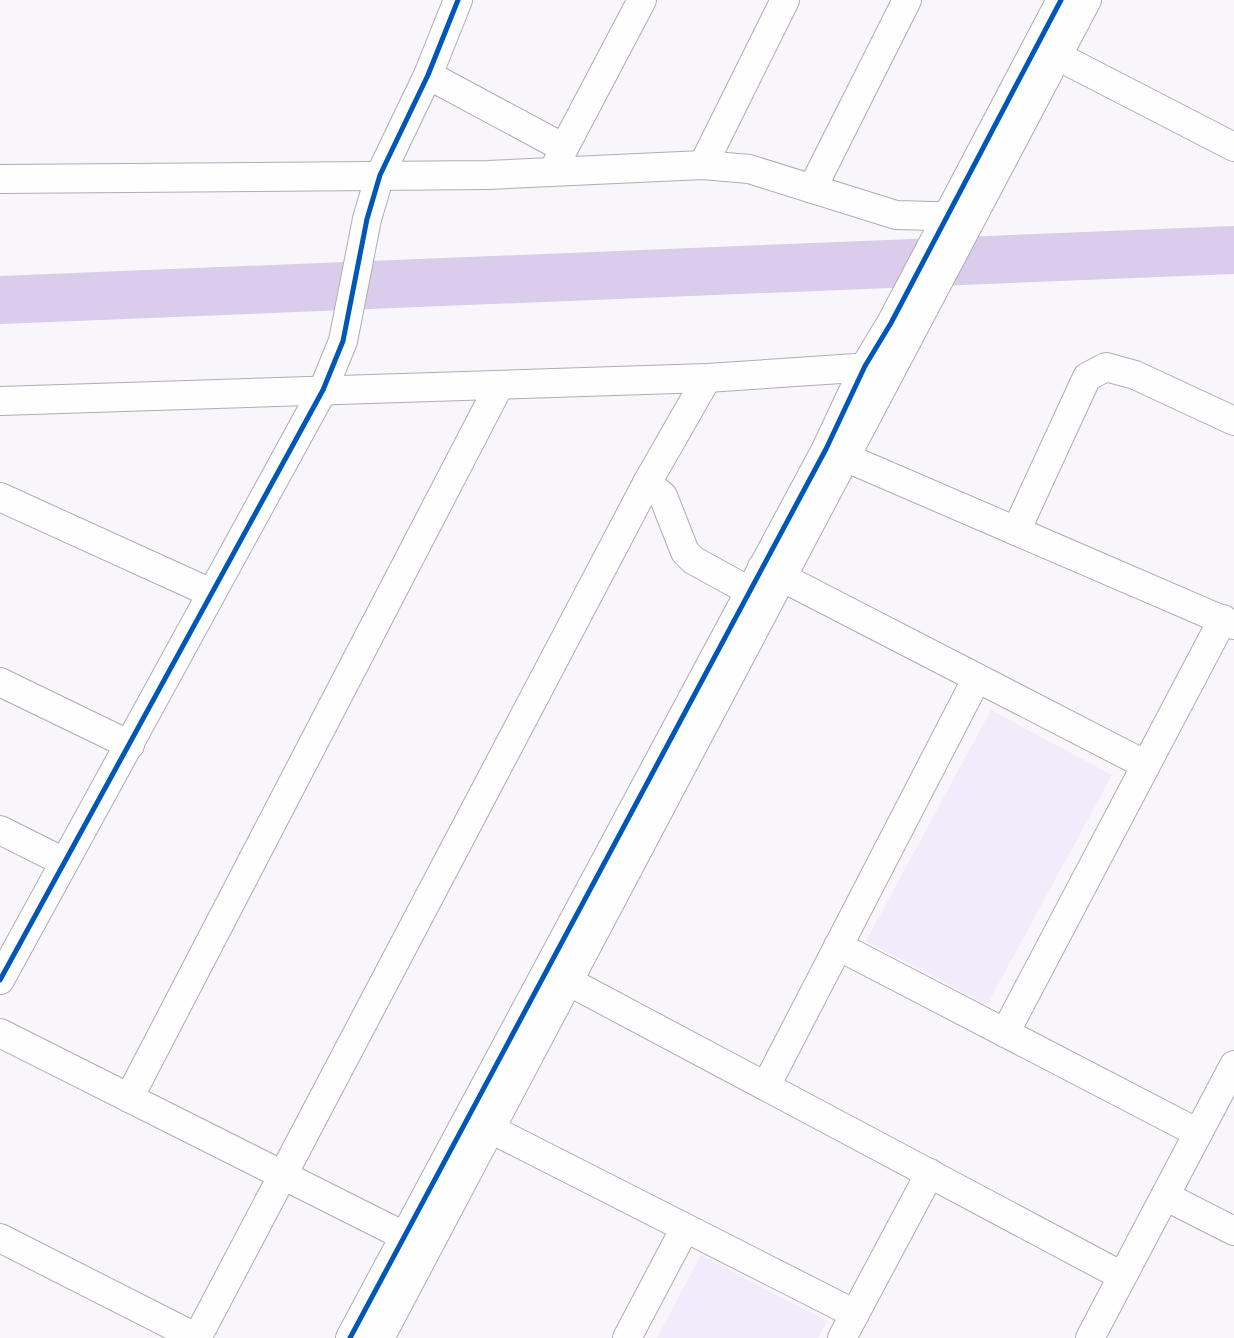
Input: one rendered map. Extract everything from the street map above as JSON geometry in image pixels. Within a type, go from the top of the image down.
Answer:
[{"type":"street","points":[[0,980],[323,390],[343,341],[367,219],[380,175],[428,75],[458,0]]},
{"type":"street","points":[[559,159],[642,0]]},
{"type":"street","points":[[703,165],[785,0]]},
{"type":"street","points":[[812,189],[907,0]]},
{"type":"street","points":[[1047,51],[1061,0]]},
{"type":"street","points":[[836,453],[864,366],[903,322],[1047,51],[1087,0]]},
{"type":"street","points":[[1047,51],[1234,147]]},
{"type":"street","points":[[428,75],[559,159]]},
{"type":"street","points":[[0,178],[488,175],[559,159],[703,165],[748,169],[896,215],[955,225]]},
{"type":"street","points":[[350,1338],[416,1242],[558,975],[764,578],[836,453],[895,366],[903,322]]},
{"type":"street","points":[[0,401],[707,378],[864,366],[895,366]]},
{"type":"street","points":[[1016,531],[1087,376],[1106,367],[1135,375],[1234,421]]},
{"type":"street","points":[[0,1238],[197,1338],[647,483],[707,378]]},
{"type":"street","points":[[129,1098],[499,386]]},
{"type":"street","points":[[836,453],[1229,622],[1146,765],[1005,1033]]},
{"type":"street","points":[[647,483],[663,496],[685,552],[693,560],[764,578],[977,678],[1146,765]]},
{"type":"street","points":[[0,497],[211,593]]},
{"type":"street","points":[[766,1086],[977,678]]},
{"type":"street","points":[[0,682],[130,745]]},
{"type":"street","points":[[0,830],[64,862]]},
{"type":"street","points":[[838,946],[1198,1133]]},
{"type":"street","points":[[558,975],[1122,1276]]},
{"type":"street","points":[[0,1033],[416,1242]]},
{"type":"street","points":[[1090,1338],[1234,1065]]},
{"type":"street","points":[[479,1123],[855,1314]]},
{"type":"street","points":[[842,1338],[930,1173]]},
{"type":"street","points":[[1165,1196],[1234,1231]]},
{"type":"street","points":[[627,1338],[685,1228]]},
{"type":"street","points":[[380,1338],[416,1242]]},
{"type":"shaded area","points":[[991,710],[1112,775],[987,1005],[866,941]]},
{"type":"shaded area","points":[[701,1255],[827,1321],[818,1338],[657,1338]]},
{"type":"waterway","points":[[0,300],[1234,250]]},
{"type":"cycle path","points":[[0,980],[323,390],[343,341],[367,219],[380,175],[428,75],[458,0]]},
{"type":"cycle path","points":[[350,1338],[826,449],[865,366],[891,323],[1061,0]]}]
